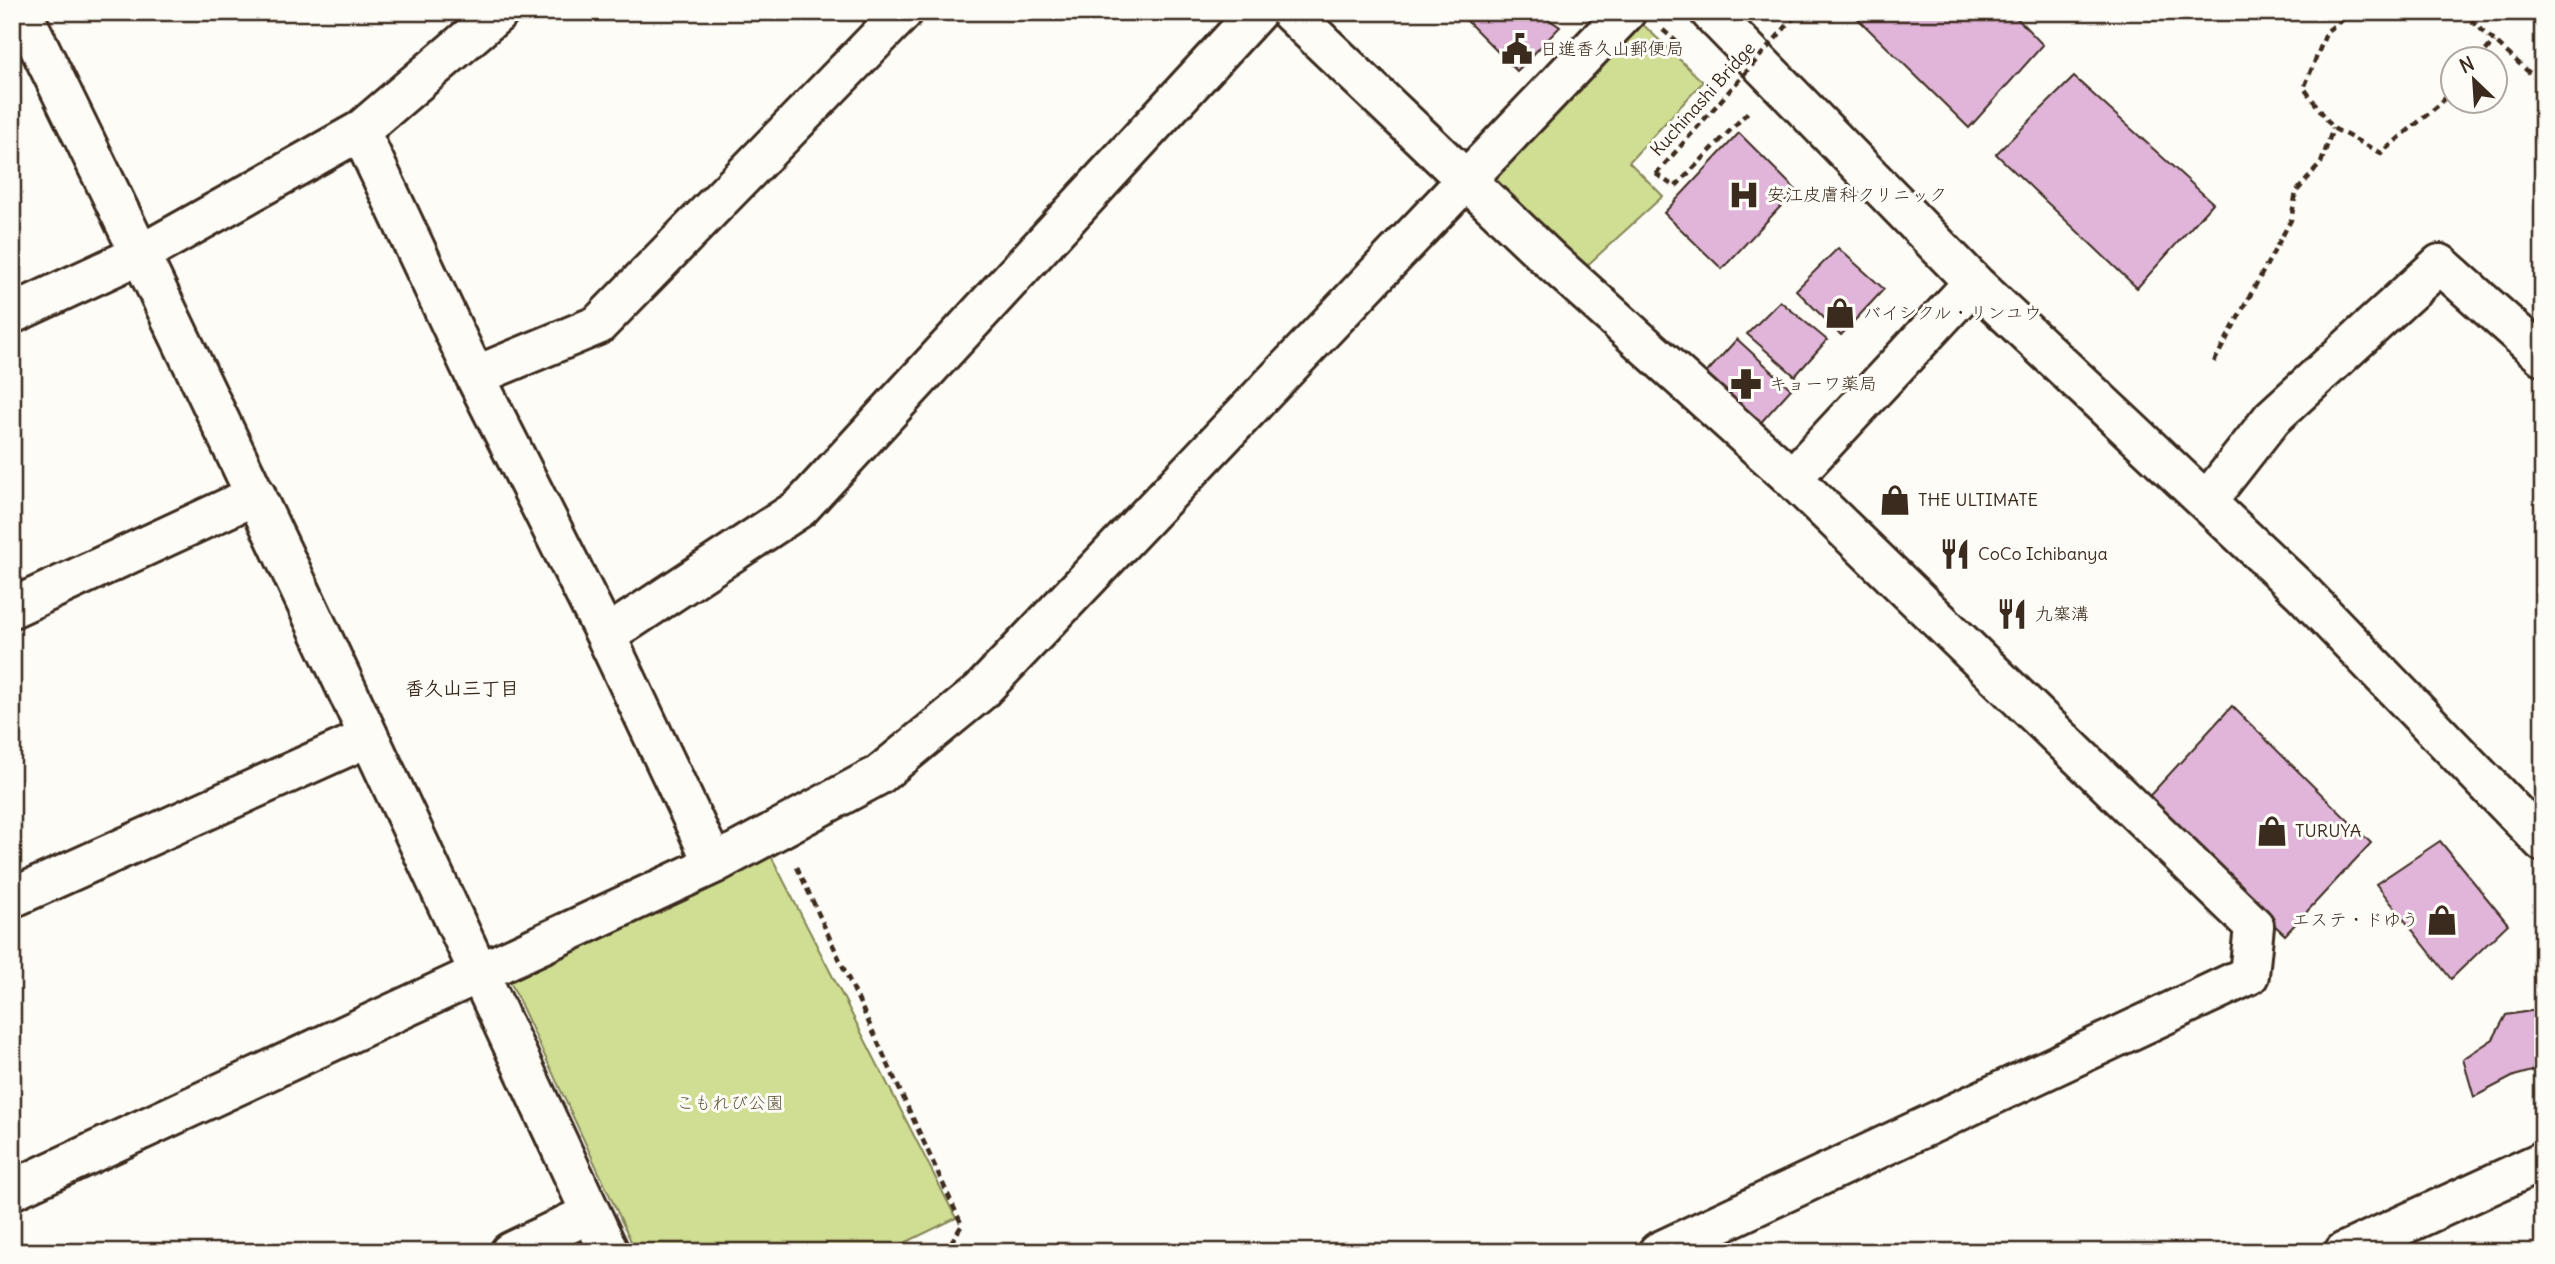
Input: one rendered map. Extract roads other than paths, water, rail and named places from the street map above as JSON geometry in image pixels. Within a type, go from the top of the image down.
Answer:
[{"type":"street","points":[[12,314],[141,254],[360,131],[499,12]]},
{"type":"street","points":[[475,376],[598,325],[903,12]]},
{"type":"street","points":[[606,636],[800,508],[1257,12]]},
{"type":"street","points":[[1290,12],[1549,259],[1791,478],[2254,926],[2249,975],[1658,1252]]},
{"type":"street","points":[[12,1190],[714,864],[879,775],[980,692],[1626,12]]},
{"type":"street","points":[[1710,12],[1976,285],[2312,602],[2543,842]]},
{"type":"street","points":[[24,18],[256,495],[609,1252]]},
{"type":"street","points":[[360,131],[475,376],[606,636],[714,864]]},
{"type":"street","points":[[2207,501],[2272,418],[2440,264],[2543,356]]},
{"type":"street","points":[[1791,478],[1961,296],[1976,285]]},
{"type":"street","points":[[12,608],[256,495]]},
{"type":"street","points":[[12,898],[369,737]]},
{"type":"street","points":[[2344,1252],[2543,1161]]},
{"type":"street","points":[[510,1252],[591,1213]]},
{"type":"place","name":"日進香久山郵便局","points":[[1517,49]]},
{"type":"place","name":"安江皮膚科クリニック","points":[[1744,195]]},
{"type":"place","name":"バイシクル・リンユウ","points":[[1840,313]]},
{"type":"place","name":"キョーワ薬局","points":[[1746,384]]},
{"type":"place","name":"THE ULTIMATE","points":[[1895,500]]},
{"type":"place","name":"CoCo Ichibanya","points":[[1955,554]]},
{"type":"place","name":"九寨溝","points":[[2012,614]]},
{"type":"place","name":"TURUYA","points":[[2272,831]]},
{"type":"place","name":"エステ・ドゆう","points":[[2442,920]]},
{"type":"district","name":"香久山三丁目","points":[[462,688]]},
{"type":"park label","name":"こもれび公園","points":[[730,1103]]}]
